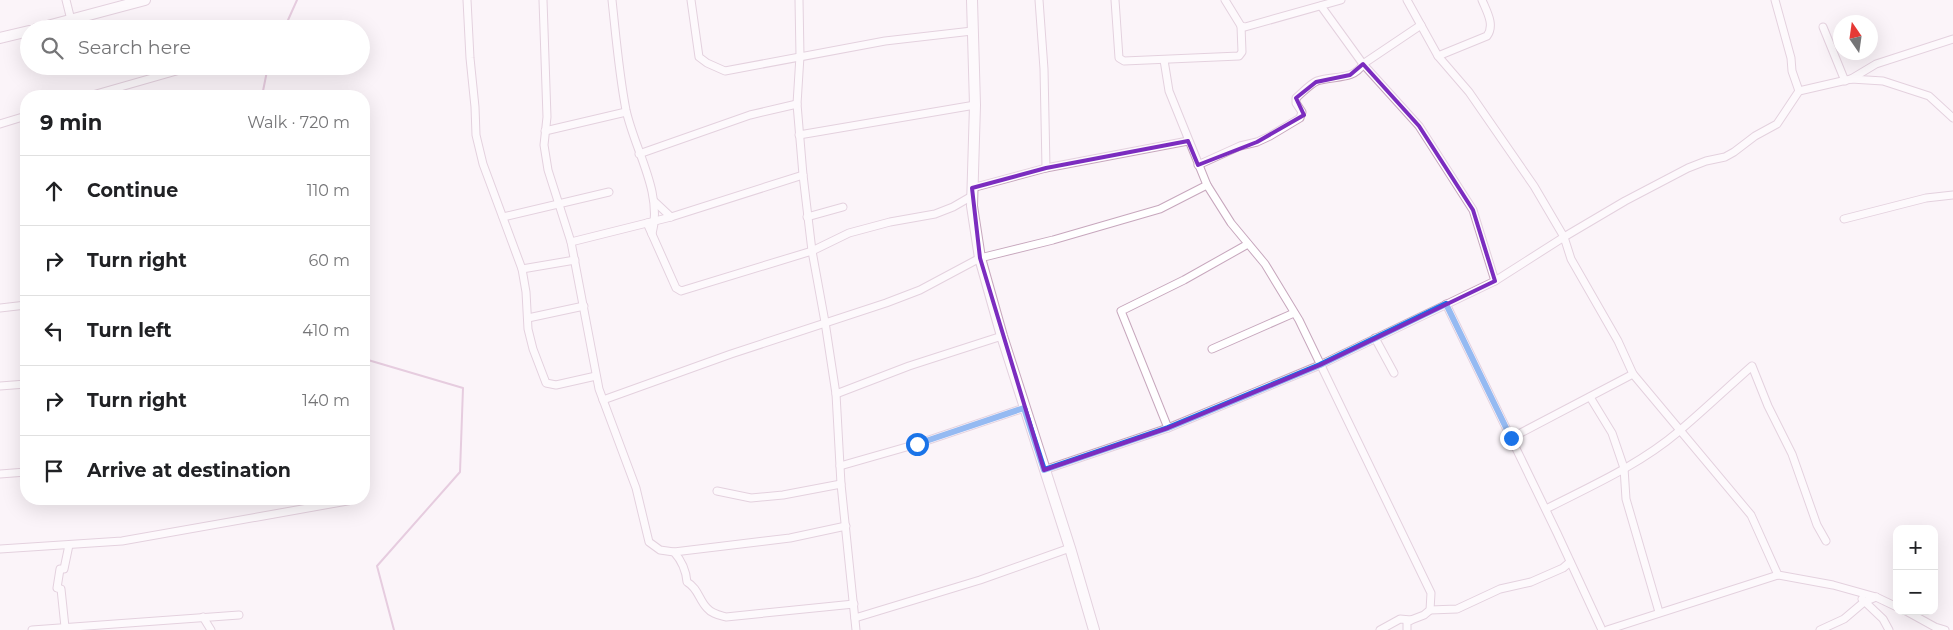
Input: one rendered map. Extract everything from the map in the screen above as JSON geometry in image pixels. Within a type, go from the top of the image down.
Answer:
[{"type":"street","points":[[66,0],[71,20],[146,0]]},
{"type":"street","points":[[468,0],[470,58],[476,107],[476,135],[483,164],[522,270],[533,349],[546,383],[556,385],[596,376]]},
{"type":"street","points":[[543,0],[547,117],[544,145],[548,170],[571,242],[596,376],[636,488],[649,542],[660,550],[674,552],[790,538],[846,526]]},
{"type":"street","points":[[612,0],[626,112],[655,202],[656,220],[652,234]]},
{"type":"street","points":[[692,0],[699,57],[725,71],[885,41],[972,31]]},
{"type":"street","points":[[800,0],[800,56],[797,104],[799,135],[807,216],[836,394],[841,484],[856,630]]},
{"type":"street","points":[[972,0],[975,105],[972,206],[980,258],[1024,408],[1070,548],[1094,630]]},
{"type":"street","points":[[1040,0],[1044,69],[1046,168]]},
{"type":"street","points":[[1115,0],[1120,60],[1239,56],[1242,52],[1241,26],[1225,0]]},
{"type":"street","points":[[1241,26],[1245,27],[1341,0]]},
{"type":"street","points":[[1407,0],[1438,56],[1474,100],[1534,186],[1564,237],[1571,259],[1618,341],[1633,374],[1751,515],[1778,575]]},
{"type":"street","points":[[1438,56],[1487,36],[1491,31],[1492,25],[1482,0]]},
{"type":"street","points":[[1775,0],[1792,71],[1799,91]]},
{"type":"street","points":[[1321,6],[1364,64],[1419,126],[1473,210],[1495,281]]},
{"type":"street","points":[[1198,165],[1240,146],[1257,142],[1281,130],[1300,118],[1302,112],[1296,104],[1296,98],[1313,84],[1320,80],[1350,76],[1359,71],[1364,64],[1421,25]]},
{"type":"street","points":[[1823,27],[1848,80]]},
{"type":"street","points":[[0,38],[20,32]]},
{"type":"street","points":[[1848,80],[1876,64],[1953,39]]},
{"type":"street","points":[[1164,60],[1169,91],[1207,185],[1231,223],[1265,264],[1294,313],[1432,593],[1430,610]]},
{"type":"street","points":[[117,90],[165,75]]},
{"type":"street","points":[[1044,470],[1168,428],[1320,365],[1495,281],[1625,201],[1688,168],[1706,161],[1725,157],[1734,152],[1755,136],[1777,124],[1799,91],[1848,80],[1883,81],[1929,96],[1953,118]]},
{"type":"street","points":[[639,154],[750,115],[797,104]]},
{"type":"street","points":[[799,135],[975,105]]},
{"type":"street","points":[[545,131],[626,112]]},
{"type":"street","points":[[0,124],[20,118]]},
{"type":"street","points":[[647,223],[676,288],[681,291],[812,251],[849,233],[890,222],[935,214],[953,207],[972,192],[1046,168],[1188,141]]},
{"type":"street","points":[[571,242],[671,217],[803,175]]},
{"type":"street","points":[[603,400],[731,354],[886,303],[920,290],[980,258],[1053,240],[1160,209],[1207,185]]},
{"type":"street","points":[[503,217],[609,192]]},
{"type":"street","points":[[1844,219],[1926,198],[1953,195]]},
{"type":"street","points":[[655,202],[671,217]]},
{"type":"street","points":[[807,216],[843,207]]},
{"type":"street","points":[[1168,428],[1121,311],[1125,307],[1184,280],[1248,244]]},
{"type":"street","points":[[522,270],[575,260]]},
{"type":"street","points":[[1446,304],[1546,509],[1602,630]]},
{"type":"street","points":[[0,308],[20,306]]},
{"type":"street","points":[[528,318],[584,306]]},
{"type":"street","points":[[1212,349],[1294,313]]},
{"type":"street","points":[[836,394],[909,366],[1002,336]]},
{"type":"street","points":[[1375,338],[1394,373]]},
{"type":"street","points":[[1546,509],[1624,468],[1679,430],[1752,366],[1768,406],[1792,454],[1817,525],[1826,541]]},
{"type":"street","points":[[1511,438],[1633,374]]},
{"type":"street","points":[[0,386],[20,384]]},
{"type":"street","points":[[1590,397],[1612,433],[1624,468],[1626,499],[1658,612]]},
{"type":"street","points":[[840,466],[917,444],[1024,408]]},
{"type":"street","points":[[0,474],[20,472]]},
{"type":"street","points":[[717,491],[751,498],[783,495],[841,484]]},
{"type":"street","points":[[0,549],[122,541],[308,505]]},
{"type":"street","points":[[66,627],[61,589],[57,588],[60,569],[64,569],[69,545]]},
{"type":"street","points":[[855,618],[980,580],[1070,548]]},
{"type":"street","points":[[674,552],[680,558],[686,573],[687,582],[694,586],[707,609],[712,613],[726,617],[854,604]]},
{"type":"street","points":[[1380,630],[1400,619],[1410,620],[1430,610],[1457,609],[1500,589],[1531,582],[1563,568],[1570,562]]},
{"type":"street","points":[[1608,630],[1658,612],[1778,575],[1833,585],[1876,597],[1893,604]]},
{"type":"street","points":[[1858,593],[1864,602],[1883,619],[1889,630]]},
{"type":"street","points":[[1820,630],[1844,620],[1864,602],[1876,597]]},
{"type":"street","points":[[32,630],[240,614]]},
{"type":"street","points":[[1913,615],[1934,627],[1945,630]]},
{"type":"street","points":[[203,617],[211,630]]},
{"type":"street","points":[[1407,630],[1407,622],[1410,620]]},
{"type":"highlighted area","points":[[1363,64],[1419,126],[1473,210],[1495,281],[1320,365],[1168,428],[1044,470],[980,258],[972,188],[1046,168],[1188,141],[1198,165],[1257,142],[1304,115],[1296,98],[1316,82],[1350,75]]},
{"type":"waterway","points":[[288,20],[297,0]]},
{"type":"waterway","points":[[263,90],[266,75]]},
{"type":"waterway","points":[[370,361],[463,388],[460,472],[377,566],[394,630]]},
{"type":"route","points":[[917,444],[1024,408],[1044,470],[1168,428],[1320,365],[1446,304],[1511,438]]}]
